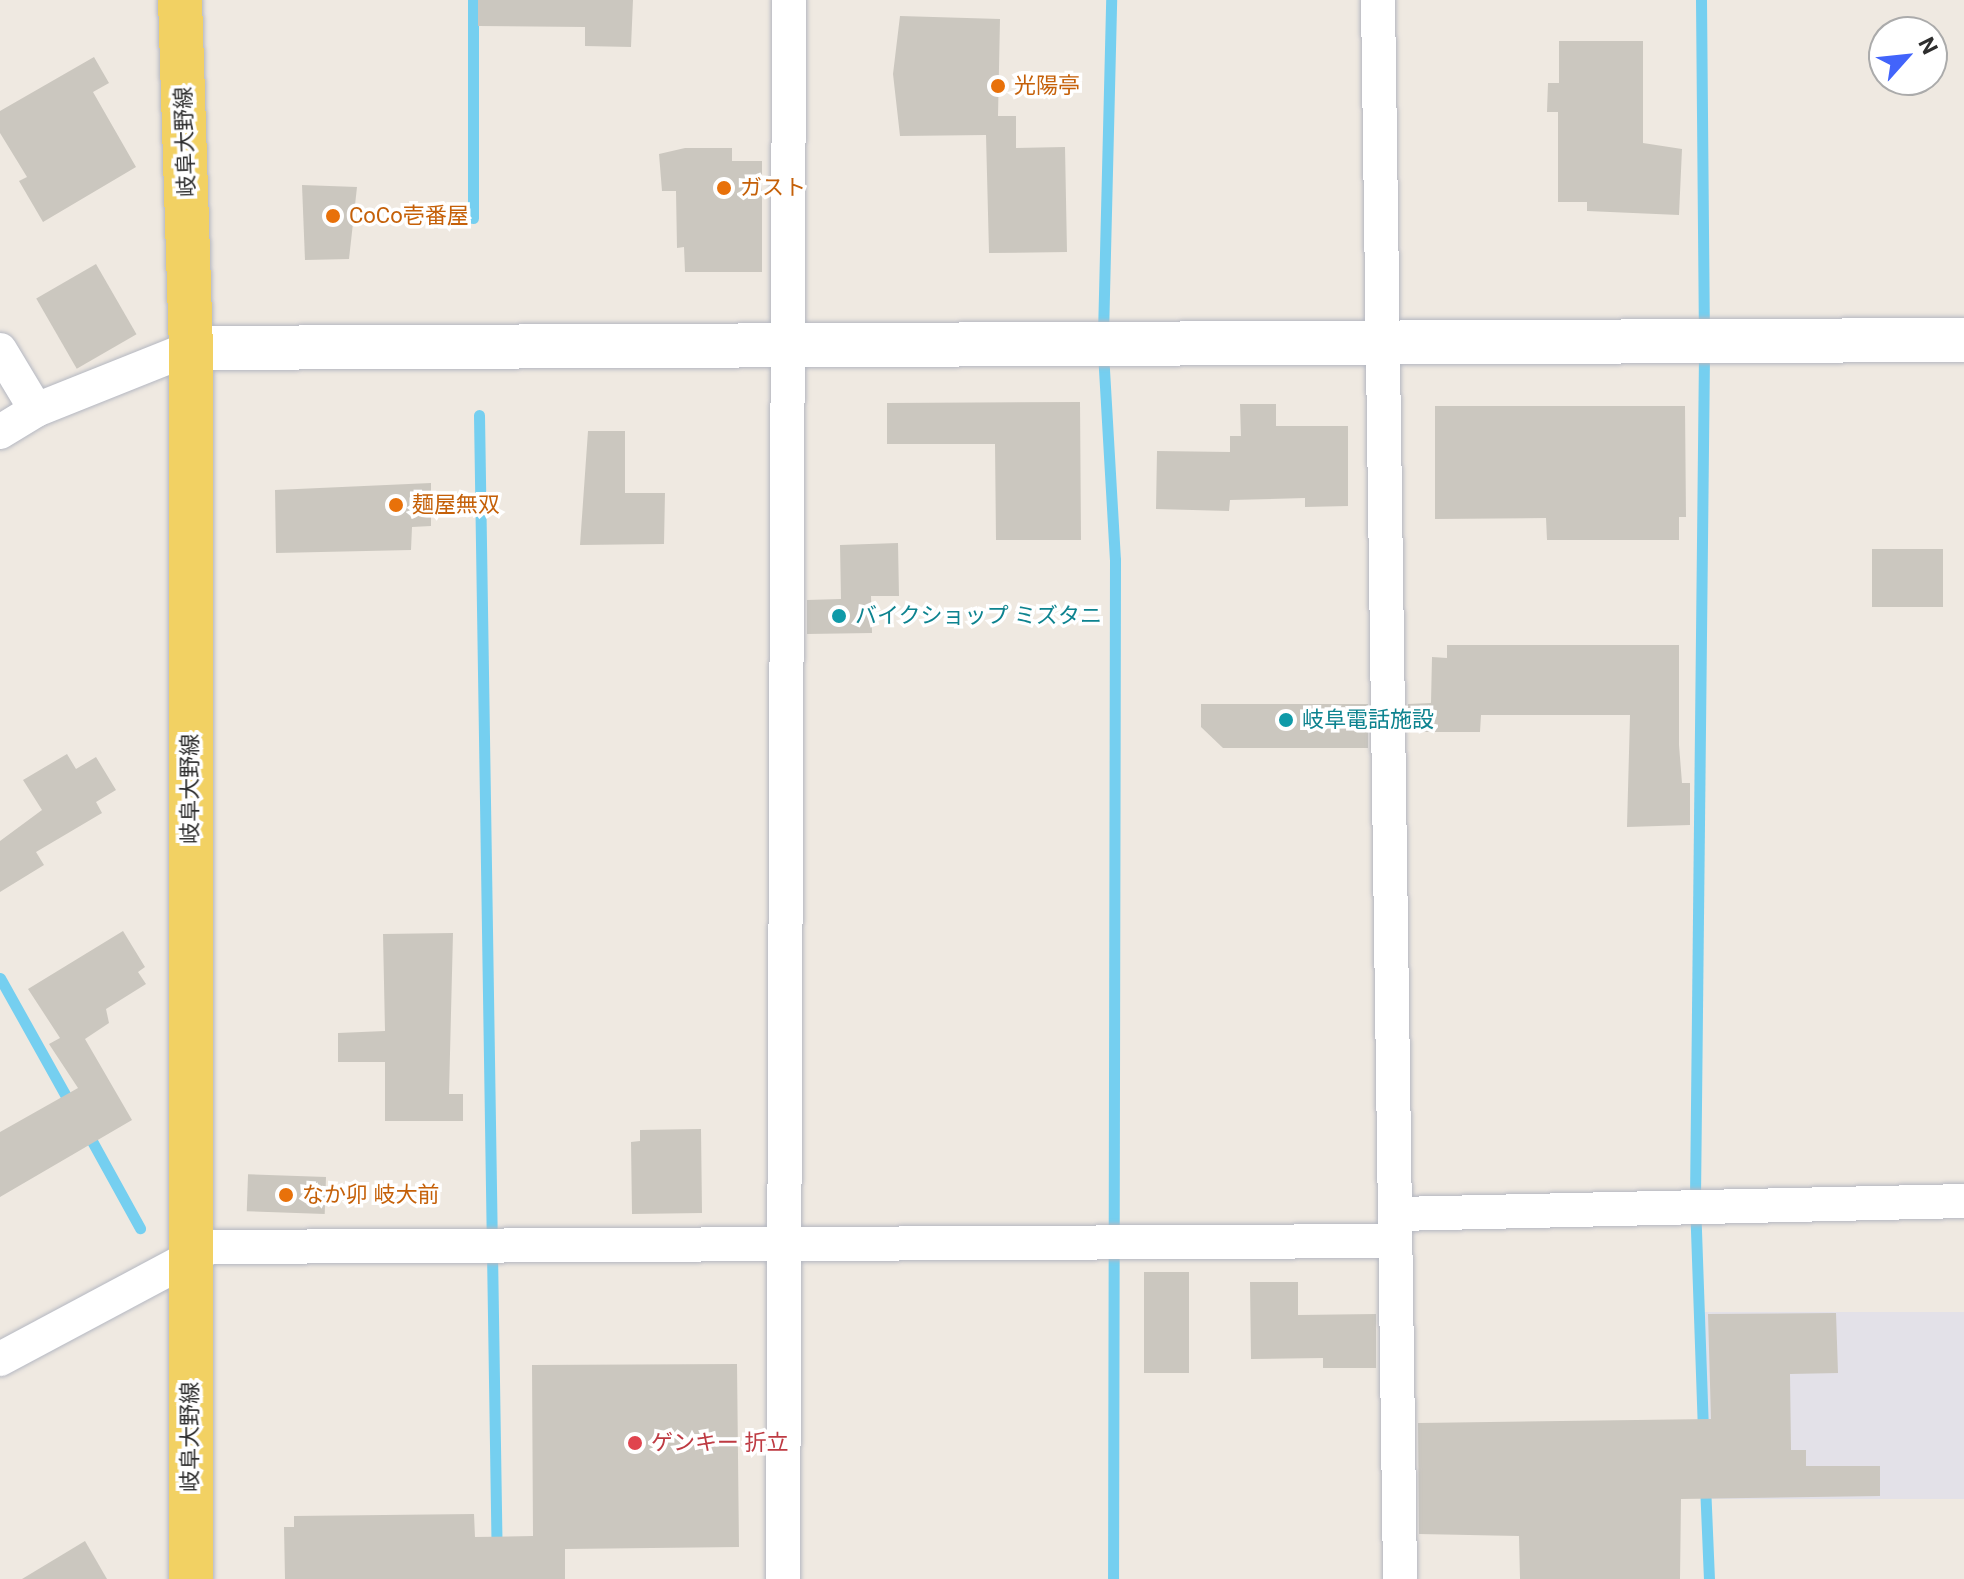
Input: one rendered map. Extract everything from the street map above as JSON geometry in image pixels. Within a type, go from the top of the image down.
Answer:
[{"type":"main road","name":"岐阜大野線","points":[[180,0],[191,348],[188,1254],[191,1579]]},
{"type":"street","points":[[783,1579],[781,1246],[792,347],[789,0]]},
{"type":"street","points":[[1378,0],[1400,1579]]},
{"type":"street","points":[[0,432],[36,410],[191,348],[792,347],[1385,339],[1964,340]]},
{"type":"street","points":[[0,350],[36,410]]},
{"type":"street","points":[[0,1359],[188,1254],[210,1247],[781,1246],[1396,1227],[1964,1201]]},
{"type":"shaded area","points":[[1701,1312],[1964,1312],[1964,1499],[1701,1499]]},
{"type":"building","points":[[478,0],[633,0],[631,47],[585,46],[585,27],[478,26]]},
{"type":"building","points":[[900,16],[1000,19],[998,116],[1016,116],[1016,148],[1065,147],[1067,252],[989,253],[986,135],[900,136],[893,74]]},
{"type":"building","points":[[1559,41],[1643,41],[1643,143],[1682,149],[1679,215],[1587,211],[1587,202],[1558,202],[1558,112],[1547,112],[1548,83],[1559,83]]},
{"type":"building","points":[[94,57],[109,83],[93,92],[136,167],[43,222],[19,181],[27,177],[0,133],[0,111]]},
{"type":"building","name":"ガスト","points":[[685,148],[732,148],[732,161],[762,161],[762,272],[685,272],[684,247],[677,248],[676,191],[662,191],[659,154]]},
{"type":"building","name":"CoCo壱番屋","points":[[302,185],[357,187],[349,259],[305,260]]},
{"type":"building","points":[[96,264],[136,334],[77,369],[36,298]]},
{"type":"building","points":[[1080,402],[1081,540],[996,540],[995,444],[887,444],[887,403]]},
{"type":"building","points":[[1240,404],[1276,404],[1276,426],[1348,426],[1348,506],[1305,507],[1305,498],[1230,500],[1229,511],[1156,509],[1157,451],[1230,452],[1230,436],[1241,436]]},
{"type":"building","points":[[1435,406],[1685,406],[1686,517],[1679,517],[1679,540],[1547,540],[1546,518],[1435,519]]},
{"type":"building","points":[[588,431],[625,431],[625,493],[665,493],[664,544],[580,545]]},
{"type":"building","points":[[431,483],[431,526],[412,527],[411,550],[276,553],[275,490]]},
{"type":"building","points":[[898,543],[899,596],[871,596],[872,633],[807,634],[807,600],[841,599],[840,545]]},
{"type":"building","points":[[1872,549],[1943,549],[1943,607],[1872,607]]},
{"type":"building","points":[[1447,645],[1679,645],[1679,745],[1682,783],[1690,783],[1690,825],[1627,827],[1630,715],[1481,715],[1480,732],[1408,732],[1408,704],[1431,703],[1432,657],[1447,658]]},
{"type":"building","name":"岐阜電話施設","points":[[1201,704],[1368,704],[1368,748],[1223,748],[1201,727]]},
{"type":"building","points":[[67,754],[76,769],[96,757],[116,790],[96,802],[102,813],[36,852],[44,865],[0,892],[0,841],[42,810],[23,780]]},
{"type":"building","points":[[123,931],[145,967],[138,972],[146,984],[106,1009],[109,1023],[85,1039],[132,1120],[0,1197],[0,1132],[78,1088],[49,1044],[60,1038],[28,989]]},
{"type":"building","points":[[453,933],[449,1094],[463,1094],[463,1121],[385,1121],[385,1062],[338,1062],[338,1033],[385,1031],[383,934]]},
{"type":"building","points":[[701,1129],[702,1213],[632,1214],[631,1142],[640,1141],[640,1130]]},
{"type":"building","name":"なか卯 岐大前","points":[[248,1174],[326,1177],[325,1214],[247,1211]]},
{"type":"building","points":[[1144,1272],[1189,1272],[1189,1373],[1144,1373]]},
{"type":"building","points":[[1250,1282],[1298,1282],[1298,1315],[1376,1314],[1376,1368],[1323,1368],[1323,1358],[1251,1359]]},
{"type":"building","points":[[1836,1313],[1838,1373],[1790,1374],[1791,1450],[1806,1450],[1806,1466],[1880,1466],[1880,1496],[1681,1499],[1680,1579],[1520,1579],[1519,1536],[1419,1534],[1418,1423],[1711,1419],[1708,1314]]},
{"type":"building","name":"ゲンキー 折立","points":[[737,1364],[739,1547],[565,1549],[565,1579],[285,1579],[284,1527],[294,1527],[294,1516],[474,1514],[475,1537],[533,1536],[532,1365]]},
{"type":"building","points":[[85,1541],[107,1579],[22,1579]]},
{"type":"waterway","points":[[473,0],[473,218]]},
{"type":"waterway","points":[[1103,335],[1111,0]]},
{"type":"waterway","points":[[1701,0],[1704,331]]},
{"type":"waterway","points":[[1703,1431],[1695,1199],[1704,349]]},
{"type":"waterway","points":[[1103,352],[1115,560],[1113,1579]]},
{"type":"waterway","points":[[479,415],[497,1579]]},
{"type":"waterway","points":[[0,978],[72,1107]]},
{"type":"waterway","points":[[87,1132],[140,1228]]},
{"type":"waterway","points":[[1705,1484],[1709,1579]]},
{"type":"place","name":"光陽亭","points":[[998,86]]},
{"type":"place","name":"ガスト","points":[[724,188]]},
{"type":"place","name":"CoCo壱番屋","points":[[333,216]]},
{"type":"place","name":"麺屋無双","points":[[396,505]]},
{"type":"place","name":"バイクショップ ミズタニ","points":[[839,616]]},
{"type":"place","name":"岐阜電話施設","points":[[1286,720]]},
{"type":"place","name":"なか卯 岐大前","points":[[286,1195]]},
{"type":"place","name":"ゲンキー 折立","points":[[635,1443]]}]
